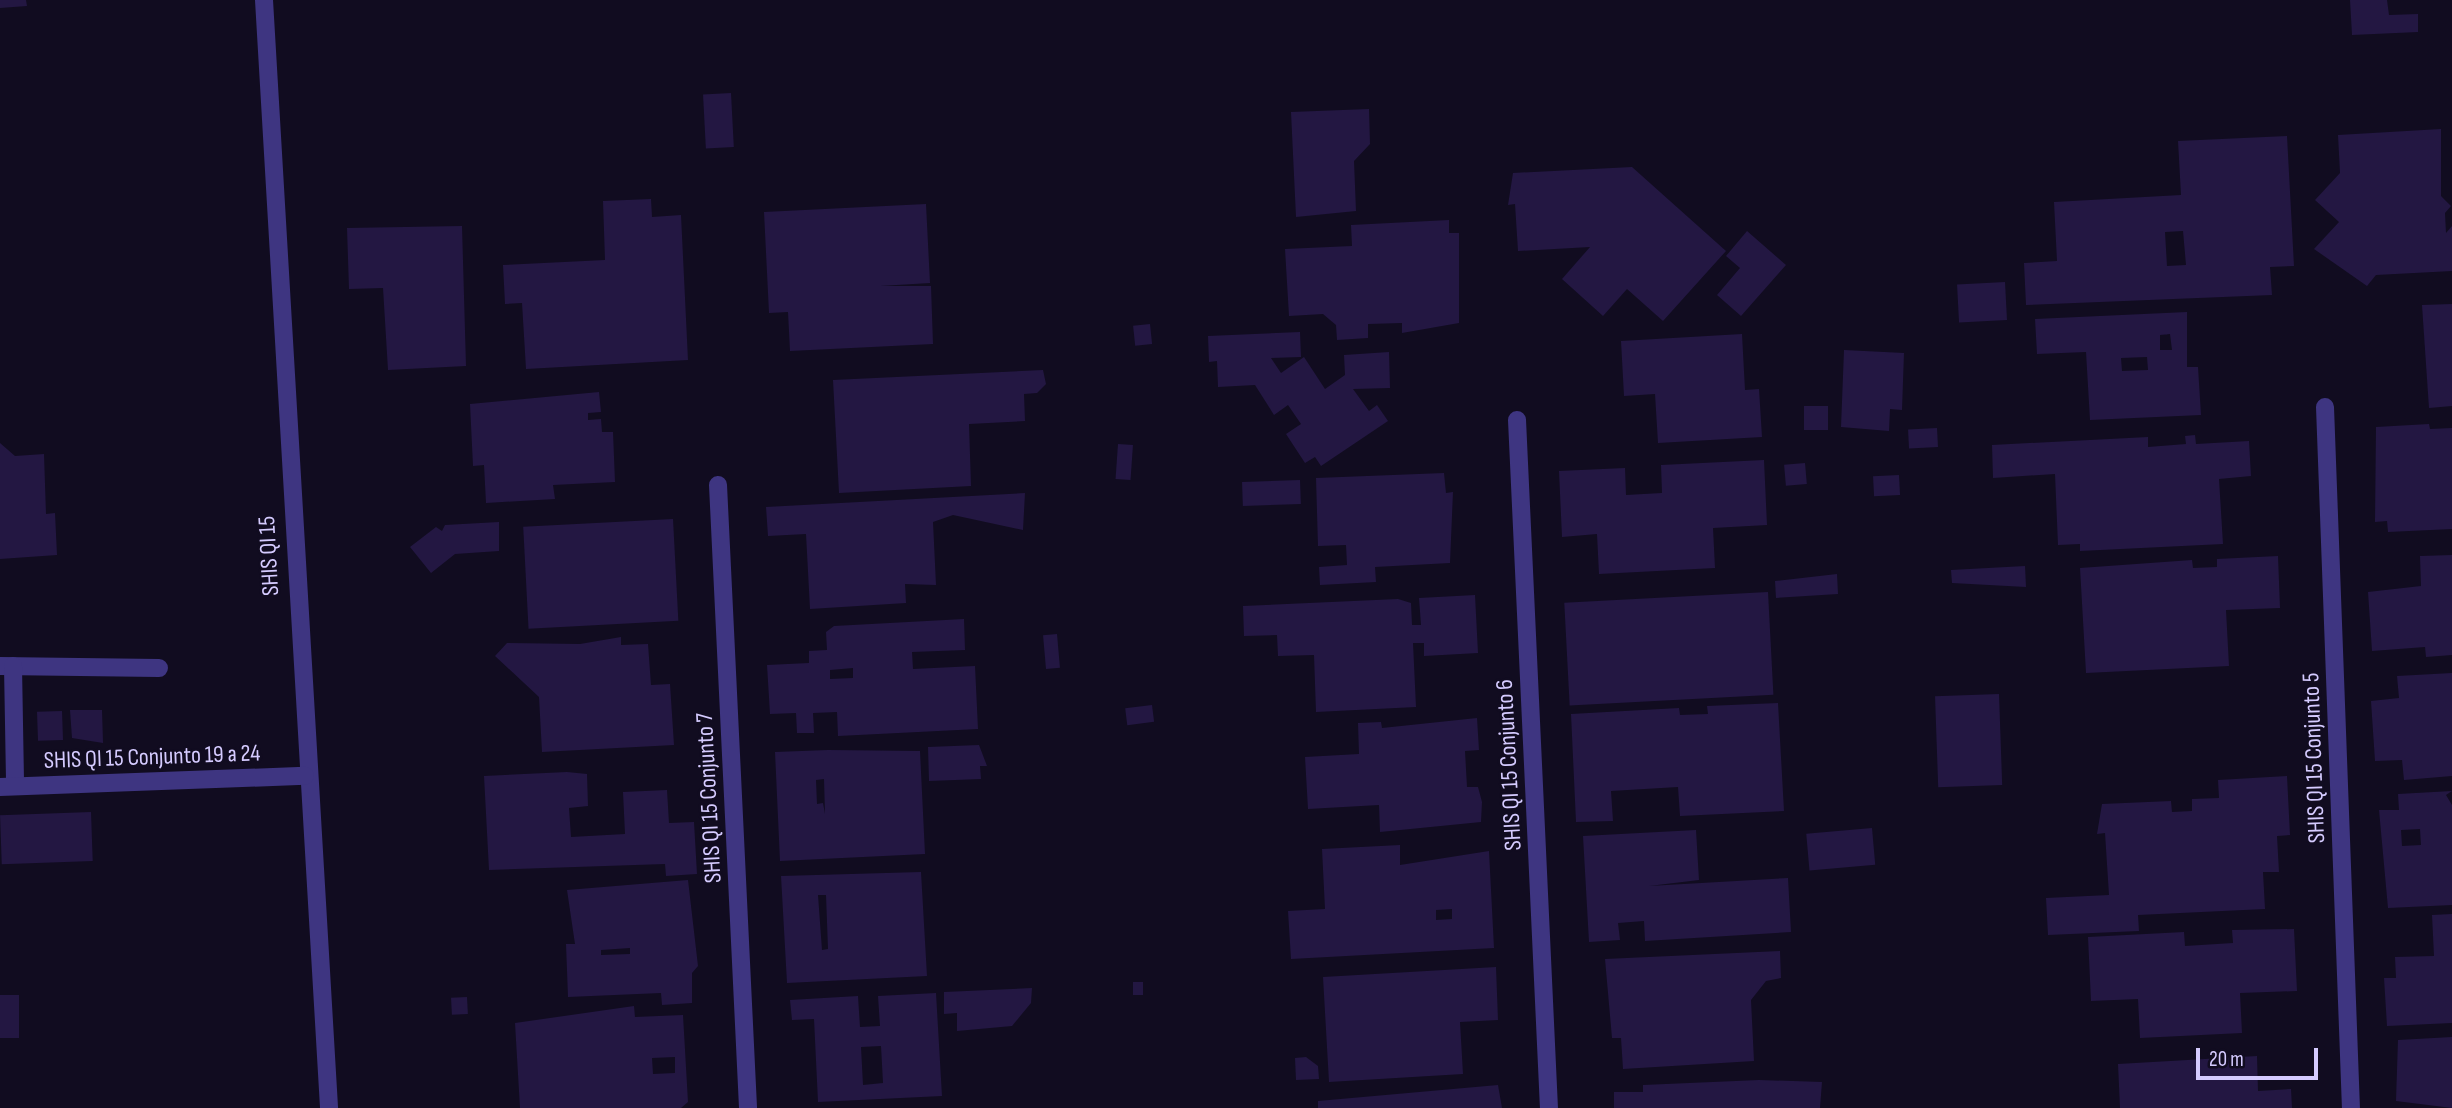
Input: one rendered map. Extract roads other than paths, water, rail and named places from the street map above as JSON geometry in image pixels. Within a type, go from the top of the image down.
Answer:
[{"type":"street","name":"SHIS QI 15","points":[[264,0],[305,776],[329,1108]]},
{"type":"street","name":"SHIS QI 15 Conjunto 5","points":[[2325,407],[2351,1108]]},
{"type":"street","name":"SHIS QI 15 Conjunto 6","points":[[1517,419],[1549,1108]]},
{"type":"street","name":"SHIS QI 15 Conjunto 7","points":[[718,485],[748,1108]]},
{"type":"street","points":[[7,786],[7,666],[159,668]]},
{"type":"street","name":"SHIS QI 15 Conjunto 19 a 24","points":[[7,786],[305,776]]}]
